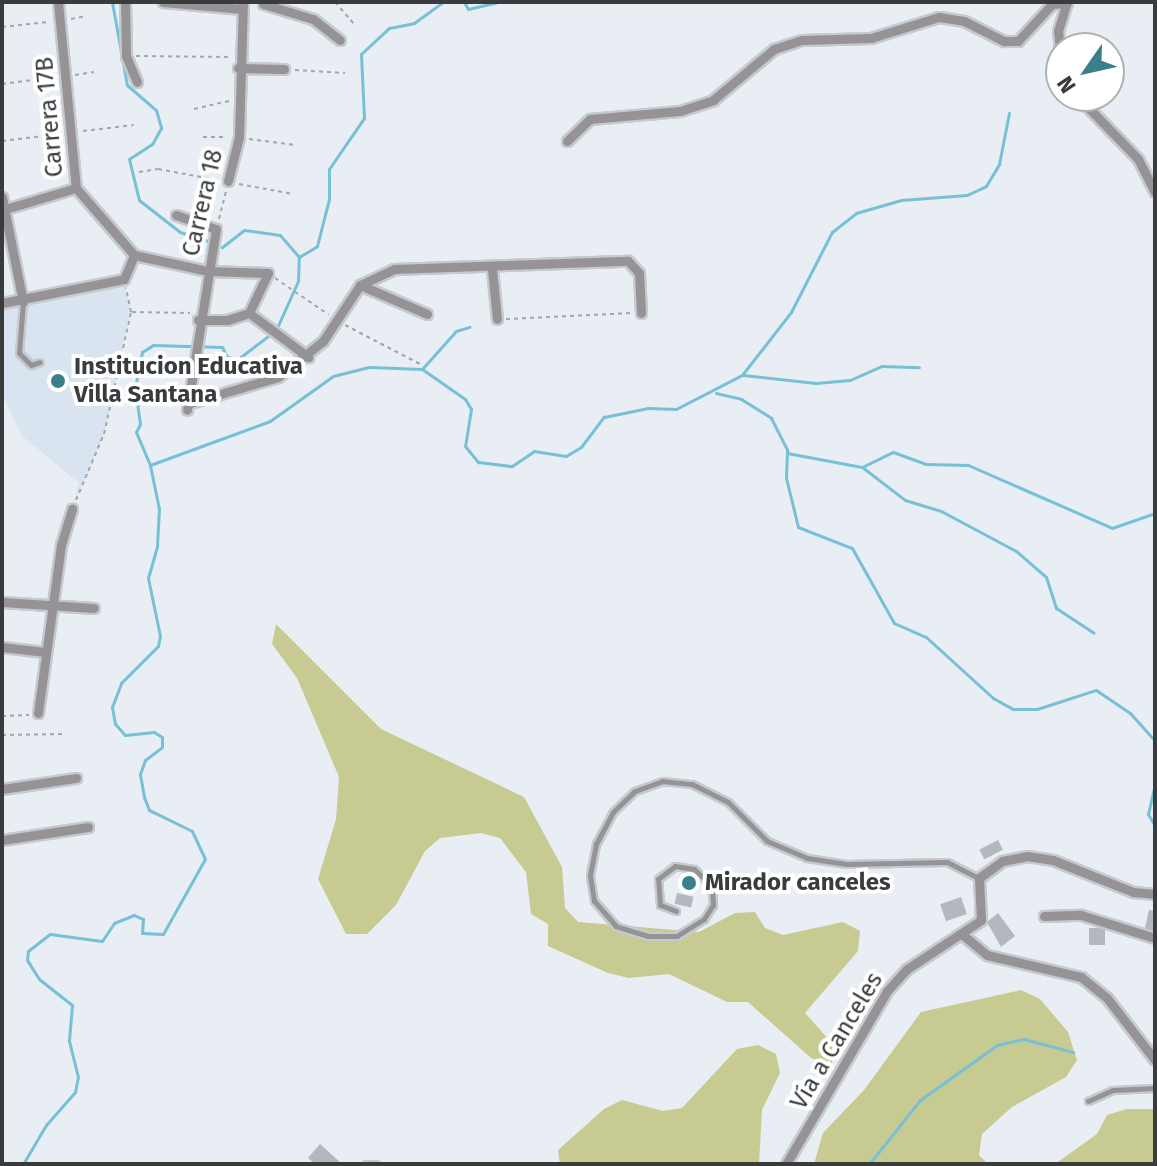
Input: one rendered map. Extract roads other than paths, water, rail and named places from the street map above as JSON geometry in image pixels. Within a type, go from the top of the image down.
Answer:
[{"type":"street","name":"Carrera 17B","points":[[58,2],[69,76],[68,133],[76,188],[134,255]]},
{"type":"street","points":[[125,2],[126,56],[137,82]]},
{"type":"street","points":[[163,2],[243,6]]},
{"type":"street","points":[[266,2],[313,19],[340,40]]},
{"type":"street","points":[[567,141],[590,119],[680,111],[713,100],[774,49],[802,40],[871,38],[939,17],[964,21],[1004,41],[1018,41],[1052,4],[1067,2],[1058,32]]},
{"type":"street","name":"Carrera 18","points":[[228,181],[239,137],[238,62],[243,6]]},
{"type":"street","points":[[238,62],[284,69]]},
{"type":"street","points":[[1092,112],[1138,159],[1155,192]]},
{"type":"street","points":[[3,209],[76,188]]},
{"type":"street","points":[[2,197],[23,302]]},
{"type":"street","name":"Carrera 18","points":[[176,215],[216,229],[199,317],[188,406],[255,387],[308,357]]},
{"type":"street","points":[[2,303],[23,302],[124,279],[134,255],[208,271],[268,273],[249,313],[227,320],[199,317]]},
{"type":"street","points":[[249,313],[308,357],[360,285],[394,269],[492,269],[628,261],[639,273],[641,313]]},
{"type":"street","points":[[492,269],[497,319]]},
{"type":"street","points":[[360,285],[427,314]]},
{"type":"street","points":[[38,713],[52,606],[72,509]]},
{"type":"street","points":[[2,602],[94,608]]},
{"type":"street","points":[[2,647],[45,652]]},
{"type":"street","points":[[2,789],[76,778]]},
{"type":"street","points":[[2,840],[88,827]]},
{"type":"street","points":[[1155,894],[1133,892],[1027,856],[1002,861],[979,878],[981,920],[963,935],[987,955],[1081,977],[1107,998],[1155,1060]]},
{"type":"street","points":[[1044,916],[1081,915],[1155,938]]},
{"type":"street","name":"Vía a Canceles","points":[[786,1164],[887,991],[907,969],[963,935]]},
{"type":"lane","points":[[23,302],[19,353],[31,365],[40,362]]},
{"type":"lane","points":[[676,911],[660,905],[658,879],[675,866],[694,869],[712,886],[713,905],[704,919],[677,936],[648,936],[616,926],[594,901],[590,875],[596,844],[613,812],[635,791],[662,781],[692,784],[728,802],[767,841],[807,858],[847,864],[947,862],[979,878]]},
{"type":"lane","points":[[1088,1101],[1113,1090],[1155,1088]]},
{"type":"lane","points":[[366,1164],[376,1164]]},
{"type":"waterway","points":[[112,2],[127,85],[156,110],[161,128],[152,144],[129,159],[139,200],[180,232],[211,242]]},
{"type":"waterway","points":[[299,257],[317,246],[329,199],[329,169],[364,118],[361,54],[389,28],[414,23],[443,2]]},
{"type":"waterway","points":[[464,2],[468,9],[499,2]]},
{"type":"waterway","points":[[150,465],[270,421],[333,376],[370,367],[422,369],[465,399],[471,409],[465,446],[478,462],[512,466],[534,451],[566,456],[581,447],[604,417],[648,408],[676,409],[742,375],[791,312],[832,232],[856,213],[901,200],[967,195],[986,186],[999,164],[1009,113]]},
{"type":"waterway","points":[[23,1164],[46,1125],[75,1092],[78,1077],[69,1040],[72,1005],[39,979],[27,960],[28,951],[50,934],[102,941],[114,923],[134,915],[143,919],[142,933],[163,934],[205,859],[192,831],[149,810],[144,797],[140,774],[145,760],[162,747],[162,737],[154,732],[125,735],[115,724],[112,707],[121,683],[158,646],[160,636],[148,578],[157,546],[159,509],[150,465],[136,432],[140,424],[135,388],[142,352],[153,345],[222,347],[227,357],[238,359],[276,330],[298,281],[299,257],[280,235],[244,230],[222,247]]},
{"type":"waterway","points":[[422,369],[456,331],[469,327]]},
{"type":"waterway","points":[[743,375],[816,383],[850,380],[882,366],[919,367]]},
{"type":"waterway","points":[[716,393],[741,399],[771,418],[787,450],[786,478],[798,527],[852,548],[894,623],[926,637],[993,698],[1013,709],[1037,709],[1096,690],[1130,713],[1155,741]]},
{"type":"waterway","points":[[862,467],[893,452],[926,464],[968,465],[1112,528],[1155,513]]},
{"type":"waterway","points":[[787,453],[862,467],[905,500],[941,511],[1016,551],[1046,577],[1056,608],[1094,633]]},
{"type":"waterway","points":[[1155,783],[1148,814],[1155,826]]},
{"type":"waterway","points":[[869,1164],[920,1100],[997,1045],[1024,1039],[1073,1052]]},
{"type":"place","name":"Institucion Educativa Villa Santana","points":[[58,381]]},
{"type":"place","name":"Mirador canceles","points":[[689,883]]}]
